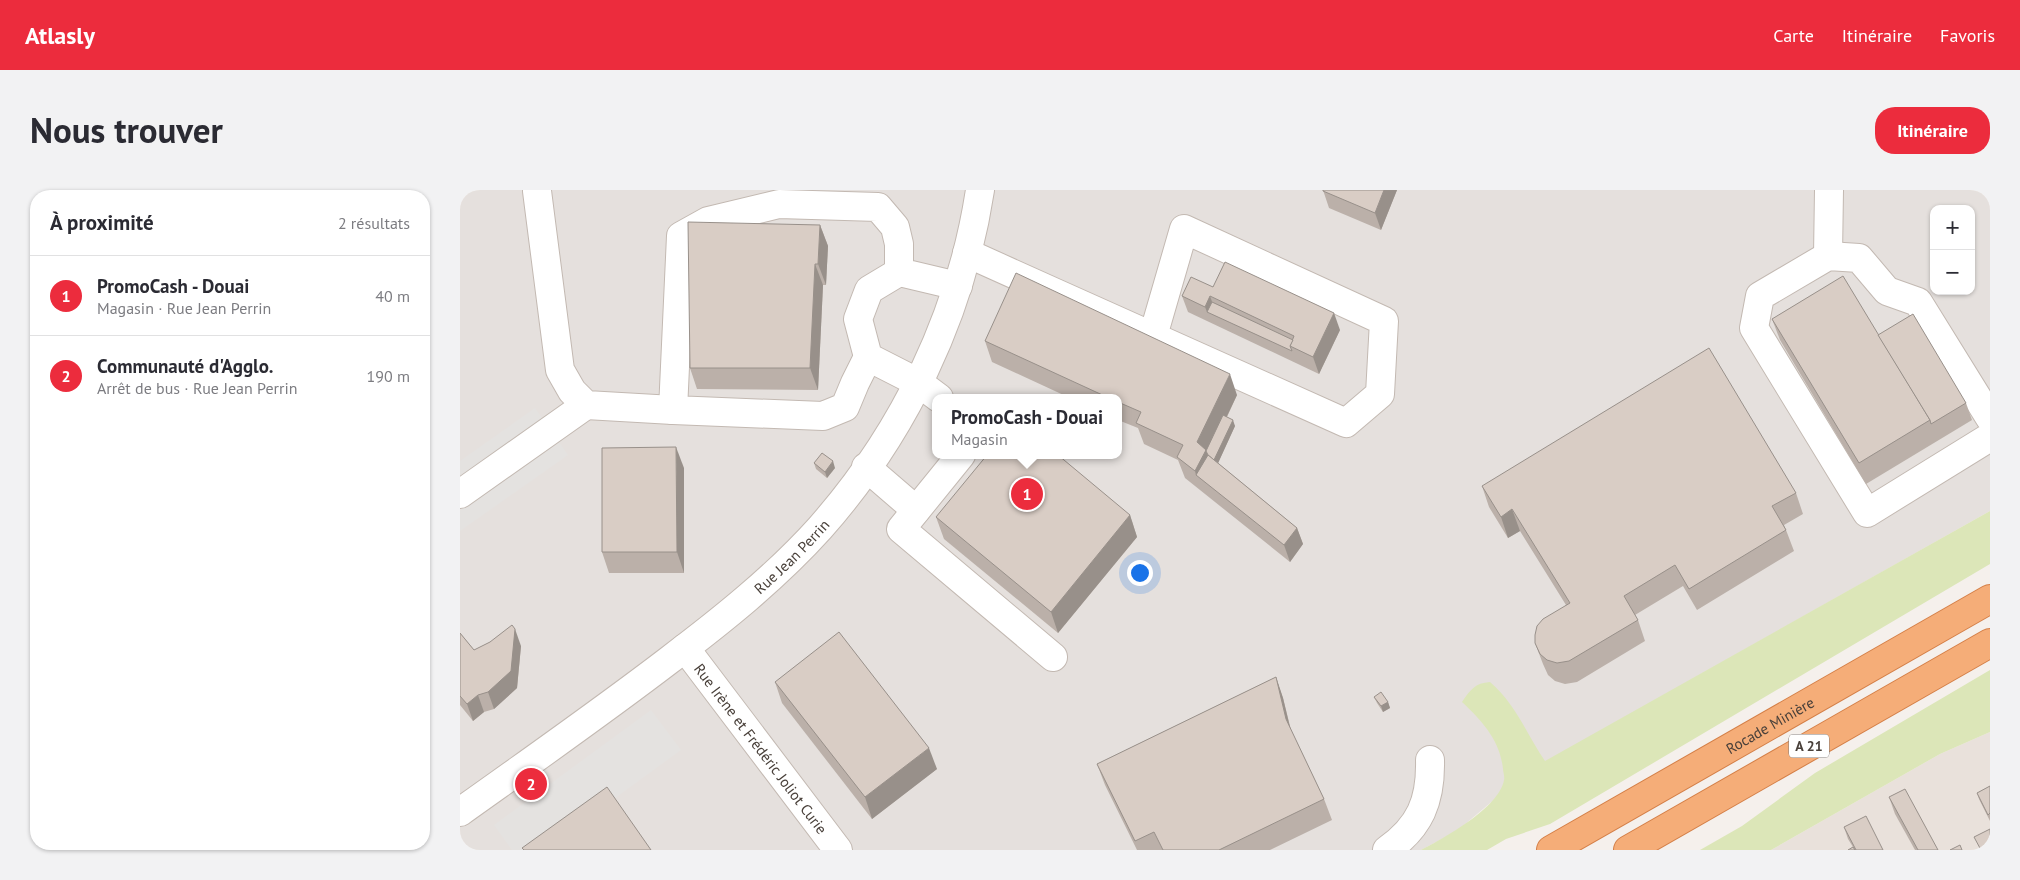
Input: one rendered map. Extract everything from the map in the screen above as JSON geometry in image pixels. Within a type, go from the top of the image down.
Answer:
[{"type":"highway","name":"Rocade Minière","points":[[1551,850],[1990,598]]},
{"type":"highway","name":"A 21","points":[[1628,850],[1990,643]]},
{"type":"street","name":"Rue Jean Perrin","points":[[460,812],[685,648],[754,592],[792,558],[825,522],[866,467],[896,422],[929,390],[943,328],[967,254],[980,190]]},
{"type":"street","points":[[1828,256],[1829,190]]},
{"type":"street","points":[[537,191],[560,370],[572,391],[586,405]]},
{"type":"street","points":[[673,410],[681,236],[708,221],[779,204],[878,207],[896,227],[900,272]]},
{"type":"street","points":[[967,254],[1346,423],[1380,394],[1384,320],[1184,229],[1152,336]]},
{"type":"street","points":[[1990,418],[1918,302],[1887,291],[1859,258],[1828,256],[1760,296],[1754,328],[1867,513],[1990,437]]},
{"type":"street","points":[[460,494],[586,405],[823,416],[845,407],[868,357],[858,319],[869,290],[900,272],[958,286]]},
{"type":"street","points":[[868,357],[929,390]]},
{"type":"street","points":[[958,459],[901,529],[1054,657]]},
{"type":"street","points":[[866,467],[916,510]]},
{"type":"street","name":"Rue Irène et Frédéric Joliot Curie","points":[[685,648],[838,850]]},
{"type":"street","points":[[1387,850],[1413,826],[1427,802],[1430,789],[1430,760]]},
{"type":"shaded area","points":[[460,190],[1990,190],[1990,511],[1545,762],[1496,798],[1457,831],[1421,850],[460,850]]},
{"type":"shaded area","points":[[535,408],[568,455],[460,531],[460,461]]},
{"type":"shaded area","points":[[651,710],[681,750],[544,850],[512,850],[494,825]]},
{"type":"shaded area","points":[[1990,732],[1990,850],[1771,850],[1940,754]]},
{"type":"green space","points":[[1990,511],[1990,564],[1550,824],[1506,839],[1487,850],[1421,850],[1456,830],[1482,811],[1500,791],[1504,780],[1501,759],[1494,740],[1483,724],[1462,702],[1470,691],[1477,686],[1490,682],[1499,691],[1514,710],[1545,761]]},
{"type":"green space","points":[[1990,670],[1990,732],[1940,754],[1771,850],[1700,850],[1742,826],[1815,773]]},
{"type":"building","points":[[1323,190],[1384,190],[1375,213]]},
{"type":"building","points":[[688,222],[820,225],[818,264],[815,264],[810,368],[690,368]]},
{"type":"building","points":[[1225,262],[1334,313],[1313,357],[1290,346],[1294,336],[1210,296],[1205,307],[1182,296],[1191,277],[1213,287]]},
{"type":"building","points":[[1016,273],[1230,374],[1197,442],[1206,450],[1195,471],[1177,457],[1183,445],[1136,423],[1141,412],[1122,404],[1122,394],[1100,394],[985,341]]},
{"type":"building","points":[[1843,276],[1930,420],[1859,463],[1772,319]]},
{"type":"building","points":[[1212,302],[1293,340],[1290,346],[1292,351],[1207,312]]},
{"type":"building","points":[[1913,314],[1966,403],[1931,424],[1878,335]]},
{"type":"building","points":[[1709,348],[1796,493],[1772,506],[1786,530],[1689,589],[1675,565],[1624,596],[1638,620],[1569,661],[1557,663],[1547,660],[1540,654],[1535,643],[1537,626],[1543,619],[1570,603],[1512,509],[1501,517],[1482,486]]},
{"type":"building","points":[[1223,415],[1233,420],[1214,460],[1206,451]]},
{"type":"building","points":[[676,447],[677,552],[602,552],[602,448]]},
{"type":"building","points":[[822,453],[833,461],[825,472],[814,463]]},
{"type":"building","points":[[1208,455],[1297,528],[1284,545],[1196,475]]},
{"type":"building","points":[[984,459],[1063,459],[1130,515],[1051,612],[936,517]]},
{"type":"building","points":[[512,625],[515,629],[511,671],[488,692],[478,695],[467,704],[460,696],[460,633],[474,650],[490,642]]},
{"type":"building","points":[[839,632],[929,748],[865,797],[775,682]]},
{"type":"building","points":[[1276,677],[1286,719],[1324,799],[1219,850],[1163,850],[1154,832],[1135,841],[1097,764]]},
{"type":"building","points":[[1381,692],[1388,702],[1381,706],[1374,697]]},
{"type":"building","points":[[1990,786],[1990,813],[1988,815],[1977,793]]},
{"type":"building","points":[[607,787],[651,850],[524,850],[522,848]]},
{"type":"building","points":[[1905,789],[1938,850],[1918,850],[1889,797]]},
{"type":"building","points":[[1866,816],[1883,850],[1856,850],[1844,827]]},
{"type":"building","points":[[1990,829],[1990,850],[1981,850],[1974,837]]},
{"type":"building","points":[[1960,845],[1962,850],[1950,850]]},
{"type":"place","name":"PromoCash - Douai","points":[[1027,494]]},
{"type":"place","name":"Communauté d'Agglo.","points":[[531,784]]}]
